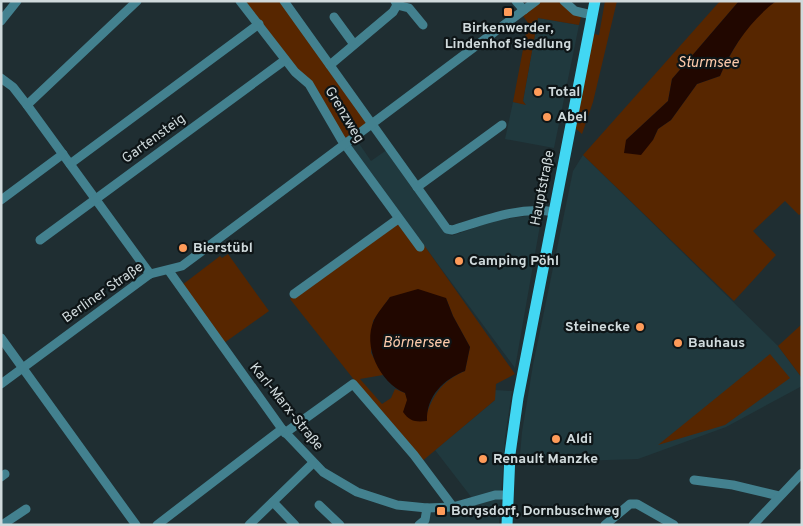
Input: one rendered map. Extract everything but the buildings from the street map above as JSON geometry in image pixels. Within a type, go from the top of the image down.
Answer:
[{"type":"main road","name":"Hauptstraße","points":[[507,525],[513,426],[595,1]]},
{"type":"street","points":[[1,20],[17,1]]},
{"type":"street","points":[[27,105],[137,1]]},
{"type":"street","name":"Grenzweg","points":[[240,1],[285,60],[309,84],[345,145],[398,219],[420,246]]},
{"type":"street","name":"Grenzweg","points":[[284,1],[447,229],[452,230],[500,215],[543,210],[554,212]]},
{"type":"street","points":[[516,1],[524,10]]},
{"type":"street","name":"Berliner Straße","points":[[1,384],[150,274],[170,271],[182,266],[536,1]]},
{"type":"street","points":[[564,1],[575,11],[592,15]]},
{"type":"street","points":[[330,65],[353,43],[393,12],[396,3],[409,8],[423,25]]},
{"type":"street","points":[[334,17],[353,43]]},
{"type":"street","points":[[70,164],[259,24]]},
{"type":"street","name":"Gartensteig","points":[[40,240],[285,60]]},
{"type":"street","points":[[1,78],[13,87],[27,105],[150,274]]},
{"type":"street","points":[[417,186],[502,125]]},
{"type":"street","points":[[1,200],[63,154]]},
{"type":"street","points":[[294,294],[398,219]]},
{"type":"street","name":"Karl-Marx-Straße","points":[[170,271],[284,431],[323,472],[357,492],[396,505],[428,508],[453,507],[495,495],[508,495]]},
{"type":"street","points":[[1,338],[136,525]]},
{"type":"street","points":[[157,525],[284,431],[353,384],[414,455],[453,507]]},
{"type":"street","points":[[250,525],[313,463]]},
{"type":"street","points":[[754,525],[802,473]]},
{"type":"street","points":[[694,480],[733,485],[779,496]]},
{"type":"street","points":[[273,502],[295,525]]},
{"type":"street","points":[[605,525],[630,504],[638,504],[674,525]]},
{"type":"street","points":[[319,505],[340,525]]},
{"type":"street","points":[[419,525],[425,520],[428,508]]},
{"type":"street","points":[[2,525],[26,509]]},
{"type":"shaded area","points":[[245,1],[281,1],[371,125],[348,143]]},
{"type":"shaded area","points":[[537,1],[563,1],[582,13],[579,25],[538,18],[523,101],[526,105],[513,102],[528,23],[521,13]]},
{"type":"shaded area","points":[[605,1],[617,1],[593,102],[582,134],[574,127],[594,34],[599,35]]},
{"type":"shaded area","points":[[720,1],[739,1],[672,79],[668,101],[626,140],[653,140],[658,129],[671,120],[697,84],[720,76],[729,57],[750,24],[767,7],[778,1],[802,1],[802,213],[799,215],[785,201],[753,231],[776,255],[734,301],[583,155]]},
{"type":"shaded area","points":[[538,18],[579,25],[554,148],[505,139],[513,102],[525,104],[523,101]]},
{"type":"shaded area","points":[[358,142],[371,161],[388,149],[451,236],[497,220],[542,214],[515,368],[351,147]]},
{"type":"shaded area","points":[[583,155],[778,346],[802,378],[802,386],[726,427],[638,459],[578,461],[520,455],[533,365],[573,171]]},
{"type":"shaded area","points":[[397,223],[412,243],[419,238],[515,374],[496,384],[495,400],[420,463],[290,299]],"holes":[[[390,297],[446,298],[453,316],[470,347],[465,371],[451,378],[441,388],[433,399],[427,413],[408,400],[405,393],[395,389],[391,398],[382,404],[360,379],[383,375],[371,353],[373,321]]]},
{"type":"shaded area","points":[[228,254],[269,311],[224,343],[182,285],[220,256],[222,258]]},
{"type":"shaded area","points":[[802,324],[802,378],[778,346]]},
{"type":"shaded area","points":[[770,354],[790,378],[725,425],[658,445]]},
{"type":"shaded area","points":[[495,390],[512,391],[505,437],[499,525],[422,525],[419,522],[443,503],[472,498],[435,450],[495,400]]},
{"type":"water","name":"Sturmsee","points":[[739,1],[776,1],[750,25],[730,55],[720,76],[697,84],[671,120],[658,129],[653,140],[641,155],[624,153],[626,140],[668,101],[672,79]]},
{"type":"water","name":"Börnersee","points":[[418,289],[446,298],[453,316],[470,347],[465,371],[443,384],[433,396],[427,412],[427,421],[411,420],[403,412],[407,400],[405,393],[388,381],[381,372],[372,352],[370,341],[374,320],[390,297]]},
{"type":"place","name":"Birkenwerder, Lindenhof Siedlung","points":[[508,12]]},
{"type":"place","name":"Total","points":[[538,92]]},
{"type":"place","name":"Abel","points":[[547,117]]},
{"type":"place","name":"Bierstübl","points":[[183,248]]},
{"type":"place","name":"Camping Pöhl","points":[[459,261]]},
{"type":"place","name":"Steinecke","points":[[640,327]]},
{"type":"place","name":"Bauhaus","points":[[678,343]]},
{"type":"place","name":"Aldi","points":[[556,439]]},
{"type":"place","name":"Renault Manzke","points":[[483,459]]},
{"type":"place","name":"Borgsdorf, Dornbuschweg","points":[[441,511]]}]
